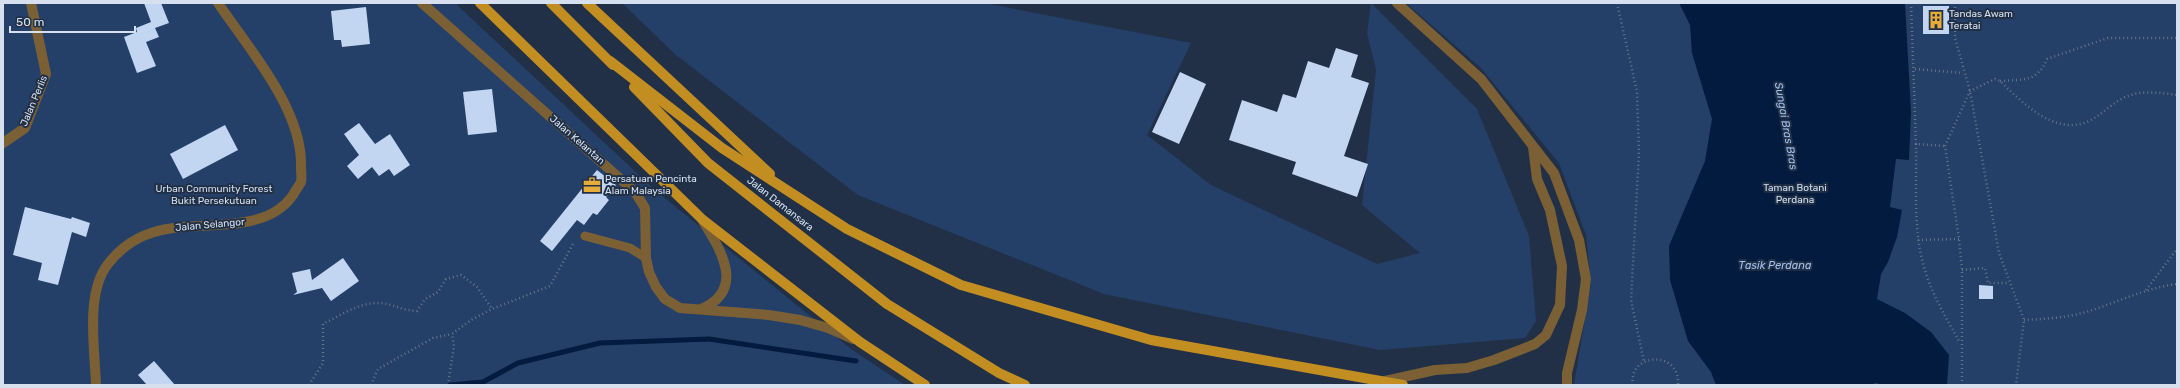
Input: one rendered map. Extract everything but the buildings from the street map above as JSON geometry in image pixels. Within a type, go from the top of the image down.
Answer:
[{"type":"main road","points":[[480,3],[702,220],[860,342],[925,385]]},
{"type":"main road","name":"Jalan Damansara","points":[[551,3],[610,61],[708,163],[887,304],[999,373],[1024,385]]},
{"type":"main road","points":[[587,3],[791,194]]},
{"type":"main road","points":[[610,61],[722,148],[791,194],[847,229],[961,285],[1151,340],[1403,385]]},
{"type":"street","name":"Jalan Perlis","points":[[3,143],[25,128],[46,74],[31,3]]},
{"type":"street","name":"Jalan Selangor","points":[[96,385],[94,314],[96,290],[107,265],[123,249],[138,239],[157,231],[180,226],[244,223],[268,216],[287,203],[301,181],[302,157],[297,130],[280,95],[218,3]]},
{"type":"street","name":"Jalan Kelantan","points":[[422,3],[635,192],[645,208],[646,258],[656,287],[665,299],[680,308],[769,315],[800,320],[828,328],[860,342]]},
{"type":"street","points":[[1396,3],[1481,79],[1554,173],[1567,204],[1579,240],[1586,279],[1582,310],[1567,373],[1567,385]]},
{"type":"street","points":[[1385,381],[1435,370],[1467,368],[1494,360],[1535,344],[1546,335],[1560,305],[1562,266],[1550,210],[1537,179],[1532,145]]},
{"type":"street","points":[[701,309],[717,300],[724,289],[726,279],[721,250],[702,220]]},
{"type":"lane","points":[[585,236],[630,248],[646,258]]},
{"type":"path","points":[[1617,3],[1637,92],[1639,152],[1631,300],[1644,362]]},
{"type":"path","points":[[1911,3],[1915,69],[1918,240],[1923,264],[1936,300],[1960,344]]},
{"type":"path","points":[[1955,3],[1955,38],[1963,73],[1970,91],[1999,253],[2024,320],[2016,385]]},
{"type":"path","points":[[1962,385],[1960,344],[1962,270],[1959,239],[1945,146],[1970,91],[1995,79],[2000,81],[2032,78],[2042,71],[2047,59],[2108,38],[2177,38]]},
{"type":"path","points":[[1915,69],[1963,73]]},
{"type":"path","points":[[2000,81],[2025,105],[2051,120],[2070,126],[2089,121],[2128,96],[2153,93],[2177,95]]},
{"type":"path","points":[[1916,144],[1945,146]]},
{"type":"path","points":[[1918,240],[1959,239]]},
{"type":"path","points":[[371,385],[378,368],[433,338],[452,334],[471,320],[492,309],[550,286],[574,241]]},
{"type":"path","points":[[2145,290],[2177,249]]},
{"type":"path","points":[[1962,270],[1985,268],[1988,283],[2009,283]]},
{"type":"path","points":[[309,385],[323,363],[323,324],[357,307],[380,303],[407,311],[417,311],[425,299],[438,292],[446,279],[461,275],[476,287],[492,309]]},
{"type":"path","points":[[2024,320],[2044,320],[2084,313],[2145,290],[2177,284]]},
{"type":"path","points":[[448,385],[454,346],[452,334]]},
{"type":"path","points":[[1633,385],[1636,370],[1644,362],[1653,359],[1662,360],[1670,364],[1675,370],[1678,385]]},
{"type":"green space","name":"Urban Community Forest Bukit Persekutuan","points":[[3,3],[455,3],[656,191],[851,349],[905,385],[3,385]]},
{"type":"green space","points":[[622,3],[984,3],[1191,43],[1147,135],[1211,185],[1377,264],[1420,253],[1362,205],[1376,70],[1367,33],[1371,3],[1477,109],[1529,236],[1536,321],[1525,338],[1380,350],[1104,294],[858,195],[676,55]]},
{"type":"green space","name":"Taman Botani Perdana","points":[[1406,3],[2177,3],[2177,385],[1574,385],[1591,283],[1586,235],[1559,163],[1481,68]]},
{"type":"water","name":"Tasik Perdana","points":[[1679,3],[1905,3],[1911,112],[1909,160],[1896,159],[1890,207],[1902,210],[1897,237],[1888,262],[1881,274],[1877,299],[1905,313],[1931,332],[1949,355],[1947,385],[1882,385],[1876,383],[1869,385],[1716,385],[1711,372],[1688,341],[1670,280],[1669,246],[1705,161],[1712,119],[1692,53],[1690,25]]},
{"type":"waterway","points":[[450,385],[483,382],[518,363],[600,343],[709,339],[856,361]]},
{"type":"place","name":"Tandas Awam Teratai","points":[[1936,20]]},
{"type":"place","name":"Persatuan Pencinta Alam Malaysia","points":[[592,185]]},
{"type":"water label","name":"Sungai Bras Bras","points":[[1786,126]]}]
